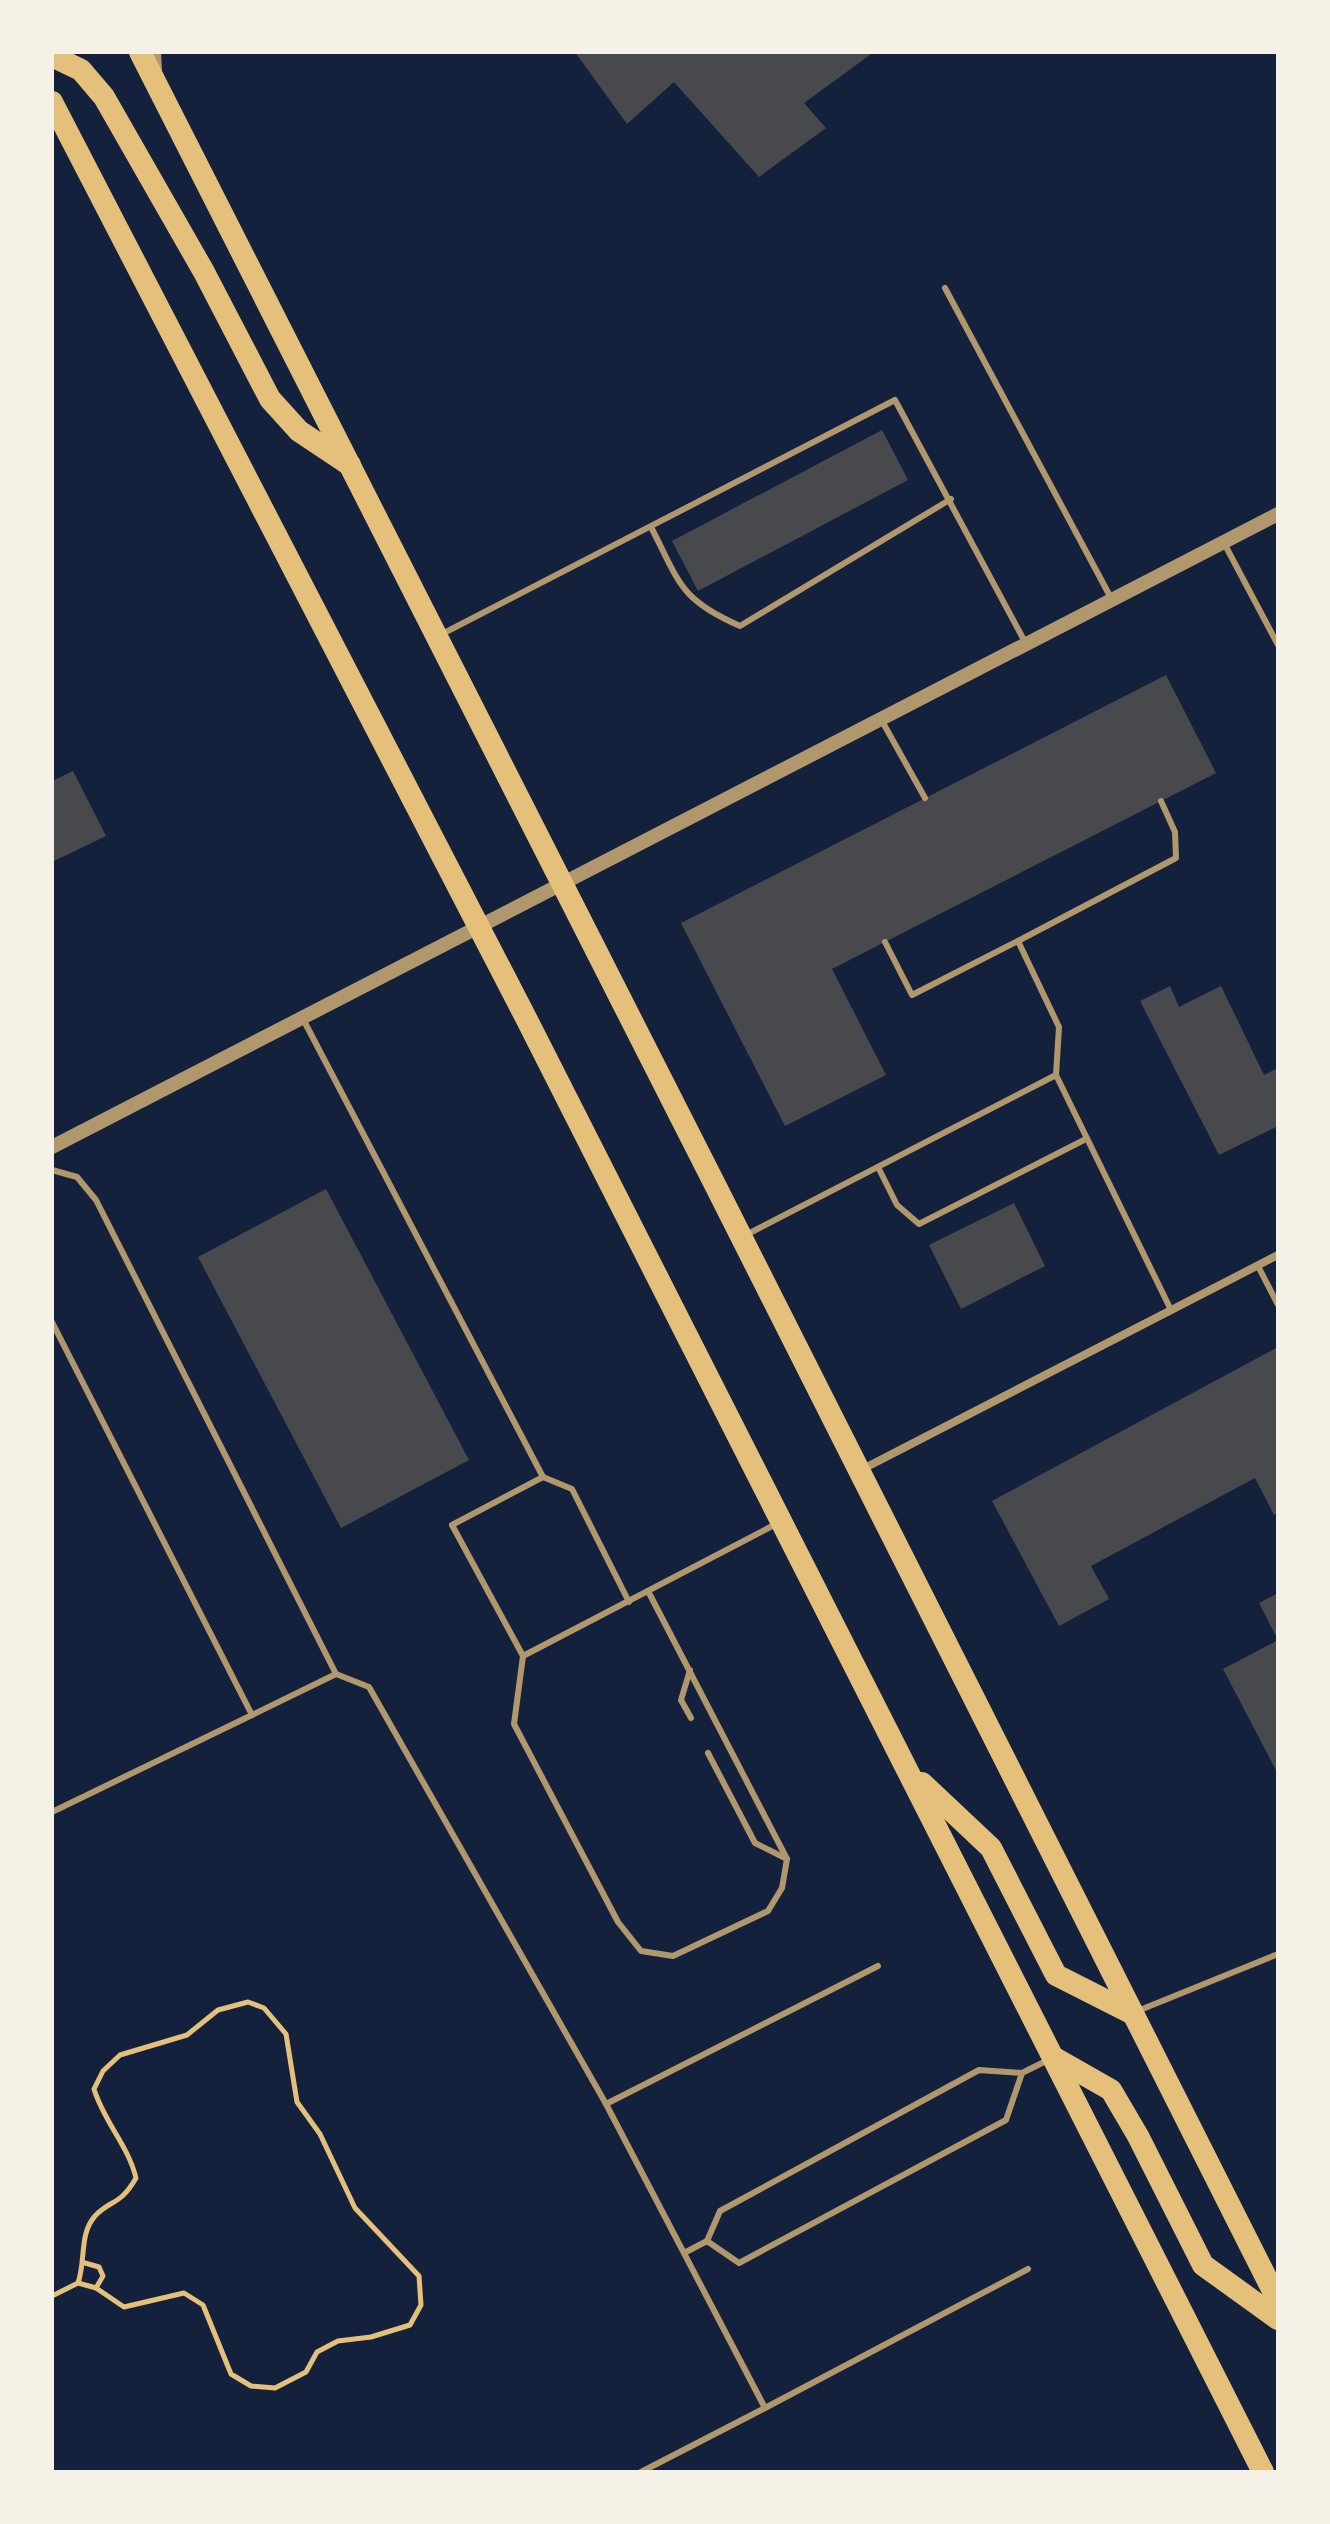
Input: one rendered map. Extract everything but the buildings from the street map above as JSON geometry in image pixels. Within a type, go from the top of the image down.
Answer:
[{"type":"highway","points":[[140,52],[354,468],[562,886],[1278,2301]]},
{"type":"highway","points":[[52,56],[81,70],[104,97],[204,272],[270,399],[299,431],[354,468]]},
{"type":"highway","points":[[52,102],[783,1521],[1263,2472]]},
{"type":"highway","points":[[909,1771],[991,1848],[1056,1975],[1131,2013]]},
{"type":"highway","points":[[1053,2057],[1111,2090],[1138,2136],[1203,2265],[1278,2319]]},
{"type":"street","points":[[157,52],[162,95]]},
{"type":"street","points":[[52,1147],[1278,514]]},
{"type":"street","points":[[858,1472],[1278,1255]]},
{"type":"lane","points":[[945,288],[1113,601]]},
{"type":"lane","points":[[437,636],[895,400],[1027,645]]},
{"type":"lane","points":[[651,527],[688,597],[707,611],[740,626],[951,499]]},
{"type":"lane","points":[[1224,543],[1278,645]]},
{"type":"lane","points":[[882,721],[925,798]]},
{"type":"lane","points":[[885,942],[912,995],[1018,941],[1176,858],[1175,832],[1161,801]]},
{"type":"lane","points":[[1018,941],[1059,1027],[1056,1075],[1171,1310]]},
{"type":"lane","points":[[303,1019],[543,1477],[572,1489],[629,1602]]},
{"type":"lane","points":[[740,1239],[1056,1075]]},
{"type":"lane","points":[[878,1167],[897,1205],[919,1224],[1086,1139]]},
{"type":"lane","points":[[52,1170],[77,1177],[96,1200],[336,1674],[369,1687],[606,2104],[765,2408]]},
{"type":"lane","points":[[1258,1266],[1278,1305]]},
{"type":"lane","points":[[52,1322],[252,1715]]},
{"type":"lane","points":[[543,1477],[452,1525],[523,1656],[514,1724],[618,1922],[641,1951],[673,1956],[768,1911],[782,1888],[787,1859],[648,1591]]},
{"type":"lane","points":[[523,1656],[783,1521]]},
{"type":"lane","points":[[690,1670],[681,1700],[691,1718]]},
{"type":"lane","points":[[52,1812],[336,1674]]},
{"type":"lane","points":[[708,1753],[755,1843],[787,1859]]},
{"type":"lane","points":[[1131,2013],[1278,1954]]},
{"type":"lane","points":[[606,2104],[878,1966]]},
{"type":"lane","points":[[686,2252],[707,2241],[720,2211],[979,2070],[1022,2073],[1053,2057]]},
{"type":"lane","points":[[707,2241],[739,2263],[1006,2120],[1022,2073]]},
{"type":"lane","points":[[641,2472],[1028,2269]]},
{"type":"path","points":[[52,2296],[78,2283],[96,2288],[124,2307],[184,2293],[203,2305],[231,2374],[251,2386],[275,2388],[306,2372],[317,2352],[338,2341],[371,2337],[410,2325],[421,2305],[419,2276],[355,2208],[320,2134],[297,2102],[286,2034],[264,2008],[248,2002],[218,2010],[187,2035],[120,2055],[103,2071],[94,2089],[101,2114],[131,2157],[136,2178],[125,2198],[95,2216],[82,2240],[85,2263],[78,2283]]},
{"type":"path","points":[[85,2263],[99,2267],[103,2276],[96,2288]]}]
